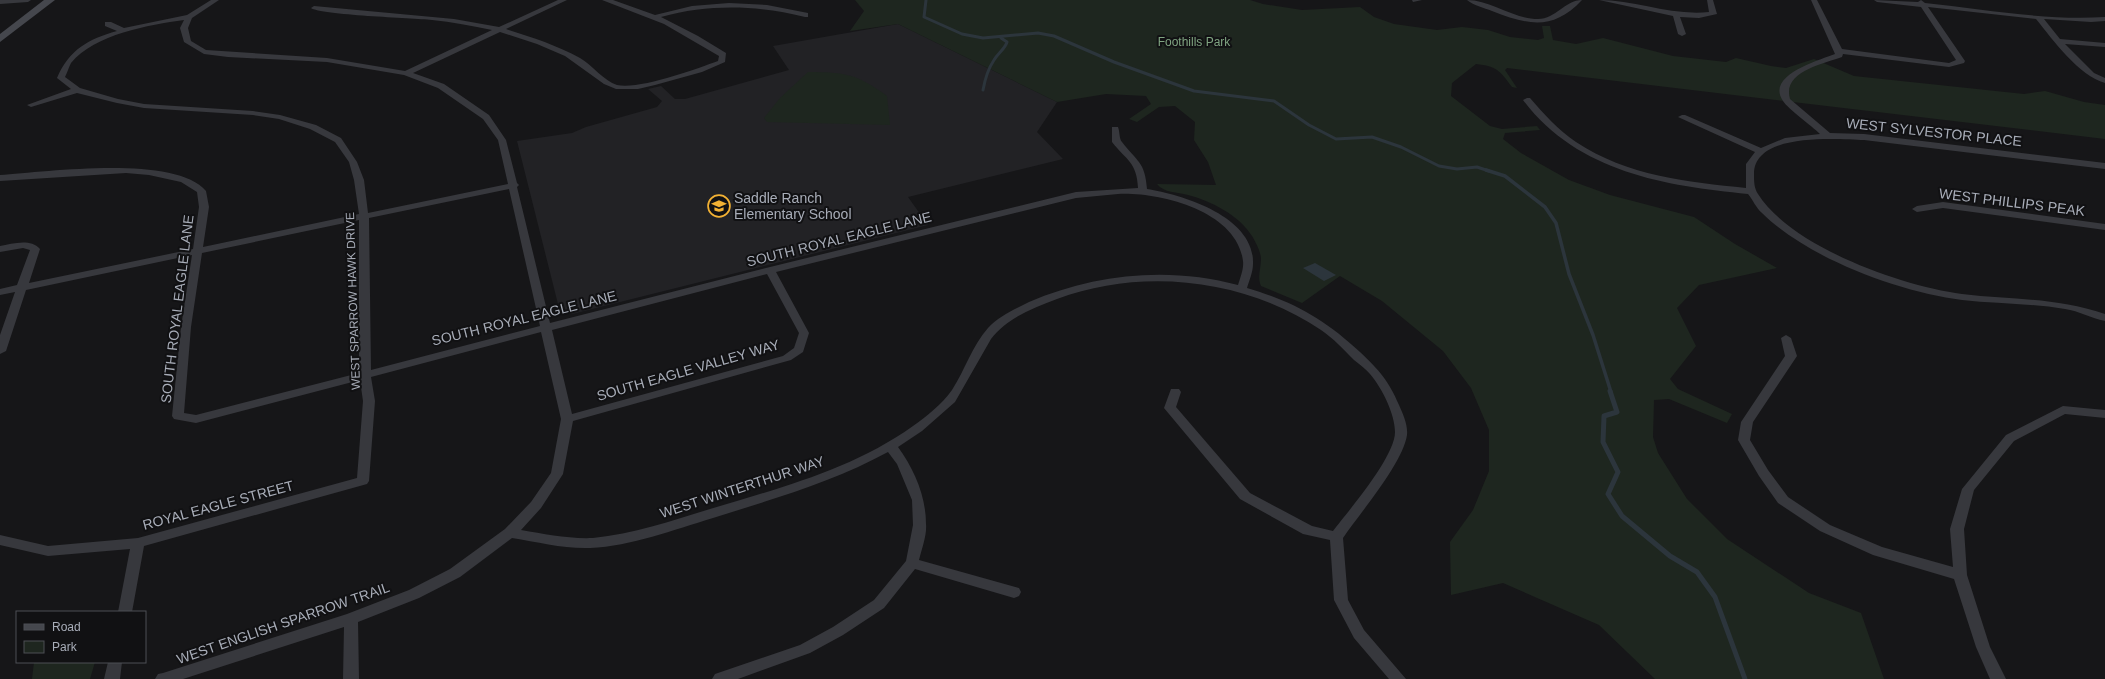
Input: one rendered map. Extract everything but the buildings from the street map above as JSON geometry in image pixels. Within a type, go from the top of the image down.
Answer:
[{"type":"main road","points":[[0,40],[50,0]]},
{"type":"street","points":[[0,2],[28,0]]},
{"type":"street","points":[[189,17],[216,0]]},
{"type":"street","points":[[406,73],[564,0]]},
{"type":"street","points":[[314,8],[449,21],[499,30],[548,46],[576,59],[615,87],[634,88],[706,68],[721,62],[722,55],[693,35],[654,17],[605,0]]},
{"type":"street","points":[[1470,0],[1510,15],[1533,21],[1544,21],[1578,0]]},
{"type":"street","points":[[1602,0],[1676,15],[1698,16],[1714,14],[1710,0]]},
{"type":"street","points":[[1814,0],[1839,51],[1839,55],[1792,74],[1782,87],[1782,92],[1786,100],[1828,136]]},
{"type":"street","points":[[1876,0],[1922,2],[2038,17],[2091,20],[2105,19]]},
{"type":"street","points":[[1839,51],[1935,64],[1949,65],[1961,61],[1922,2]]},
{"type":"street","points":[[654,17],[678,10],[720,4],[782,9],[805,15]]},
{"type":"street","points":[[1676,15],[1682,34]]},
{"type":"street","name":"WEST SPARROW HAWK DRIVE","points":[[189,17],[157,22],[124,31],[92,44],[74,55],[63,68],[61,78],[78,90],[94,96],[144,106],[253,113],[280,117],[313,127],[338,140],[353,162],[359,180],[364,217],[365,374],[369,401]]},
{"type":"street","name":"WEST ENGLISH SPARROW TRAIL","points":[[163,679],[351,619],[414,594],[455,573],[510,533],[536,505],[557,474],[567,419],[514,185],[502,140],[486,117],[478,110],[441,86],[406,73],[327,60],[228,55],[204,52],[188,42],[184,28],[189,17]]},
{"type":"street","points":[[2038,17],[2058,41],[2091,75],[2105,81]]},
{"type":"street","points":[[108,24],[124,31]]},
{"type":"street","points":[[2058,41],[2105,45]]},
{"type":"street","points":[[31,104],[78,90]]},
{"type":"street","points":[[1527,100],[1537,114],[1562,136],[1590,156],[1629,171],[1663,180],[1692,186],[1751,191]]},
{"type":"street","points":[[1682,117],[1761,151],[1750,164],[1751,191],[1762,208],[1784,227],[1817,248],[1860,268],[1900,282],[1949,295],[2063,305],[2105,318]]},
{"type":"street","points":[[1115,129],[1116,142],[1132,157],[1142,172],[1143,191]]},
{"type":"street","name":"WEST SYLVESTOR PLACE","points":[[1761,151],[1788,140],[1828,136],[1864,136],[2105,166]]},
{"type":"street","name":"SOUTH ROYAL EAGLE LANE","points":[[0,178],[126,170],[149,172],[184,180],[201,191],[204,207],[186,327],[178,416],[196,419],[770,270],[1076,195],[1143,191],[1188,202],[1211,213],[1228,225],[1240,239],[1249,262],[1242,288]]},
{"type":"street","points":[[0,292],[514,185]]},
{"type":"street","name":"WEST PHILLIPS PEAK","points":[[1917,209],[1942,206],[2105,227]]},
{"type":"street","points":[[0,249],[24,245],[35,250],[0,351]]},
{"type":"street","name":"SOUTH EAGLE VALLEY WAY","points":[[567,419],[787,358],[799,350],[804,333],[770,270]]},
{"type":"street","name":"WEST WINTERTHUR WAY","points":[[510,533],[574,543],[632,538],[814,482],[891,447],[944,407],[959,386],[994,328],[1027,306],[1066,292],[1103,283],[1140,278],[1182,278],[1242,288],[1284,305],[1326,328],[1376,374],[1396,411],[1401,434],[1394,454],[1336,537]]},
{"type":"street","points":[[1786,338],[1791,356],[1747,422],[1744,440],[1763,473],[1783,500],[1825,528],[1878,551],[1960,575]]},
{"type":"street","points":[[1175,392],[1170,408],[1245,496],[1308,530],[1336,537],[1341,600],[1359,634],[1398,679]]},
{"type":"street","name":"ROYAL EAGLE STREET","points":[[0,540],[48,551],[138,543],[363,481],[369,401]]},
{"type":"street","points":[[1998,679],[1983,647],[1960,575],[1957,529],[1968,489],[2010,438],[2063,410],[2105,414]]},
{"type":"street","points":[[720,679],[805,649],[838,631],[879,604],[912,563],[920,525],[918,500],[903,463],[891,447]]},
{"type":"street","points":[[125,611],[138,543]]},
{"type":"street","points":[[912,563],[1014,592]]},
{"type":"street","points":[[351,619],[351,679]]},
{"type":"street","points":[[112,679],[116,663]]},
{"type":"shaded area","points":[[898,24],[1057,102],[1037,132],[1063,159],[908,197],[928,225],[572,314],[560,312],[517,141],[572,133],[586,127],[657,107],[662,101],[648,89],[661,86],[675,99],[685,99],[789,70],[773,46]]},
{"type":"shaded area","points":[[1315,263],[1336,275],[1324,281],[1303,268]]},
{"type":"green space","name":"Foothills Park","points":[[855,0],[1250,0],[1263,4],[1302,10],[1360,7],[1374,17],[1394,24],[1437,30],[1462,27],[1488,30],[1510,37],[1538,40],[1544,38],[1542,26],[1550,26],[1553,40],[1576,44],[1603,38],[1673,56],[1726,62],[1736,58],[1786,68],[1814,59],[1854,76],[2024,94],[2045,91],[2084,102],[2105,105],[2105,139],[1507,68],[1505,70],[1517,88],[1512,87],[1497,70],[1489,66],[1476,64],[1452,83],[1451,96],[1490,126],[1502,129],[1537,126],[1540,130],[1505,133],[1503,139],[1521,153],[1569,180],[1610,195],[1694,217],[1735,244],[1777,268],[1699,285],[1677,308],[1696,346],[1670,379],[1678,389],[1732,414],[1727,423],[1669,399],[1654,400],[1653,437],[1658,453],[1687,499],[1727,539],[1809,593],[1861,613],[1884,679],[1655,679],[1599,625],[1503,583],[1451,595],[1450,542],[1473,510],[1489,471],[1489,430],[1471,388],[1443,351],[1382,301],[1340,276],[1302,303],[1261,286],[1259,279],[1261,259],[1260,253],[1252,236],[1240,222],[1232,215],[1215,205],[1188,195],[1167,191],[1157,184],[1216,185],[1208,162],[1194,140],[1195,122],[1175,106],[1159,107],[1137,122],[1129,119],[1151,104],[1146,96],[1106,94],[1057,102],[898,24],[850,31],[864,11]]},
{"type":"green space","points":[[808,72],[832,73],[850,76],[859,79],[877,89],[887,96],[890,125],[767,122],[764,118],[780,98]]},
{"type":"green space","points":[[34,663],[95,663],[90,679],[32,679]]},
{"type":"waterway","points":[[926,0],[924,17],[962,34],[983,38],[1038,33],[1054,36],[1114,62],[1194,91],[1274,101],[1309,125],[1336,139],[1372,137],[1401,147],[1439,166],[1457,169],[1477,167],[1486,170]]},
{"type":"waterway","points":[[983,90],[990,67],[1007,42],[1001,38]]},
{"type":"waterway","points":[[1486,170],[1505,176],[1545,207],[1556,223],[1569,274],[1593,335],[1611,392]]},
{"type":"waterway","points":[[1610,391],[1617,412],[1604,416],[1603,442],[1618,472],[1608,494],[1622,516],[1670,556],[1697,572],[1715,597],[1745,679]]},
{"type":"place","name":"Saddle Ranch Elementary School","points":[[719,206]]}]
